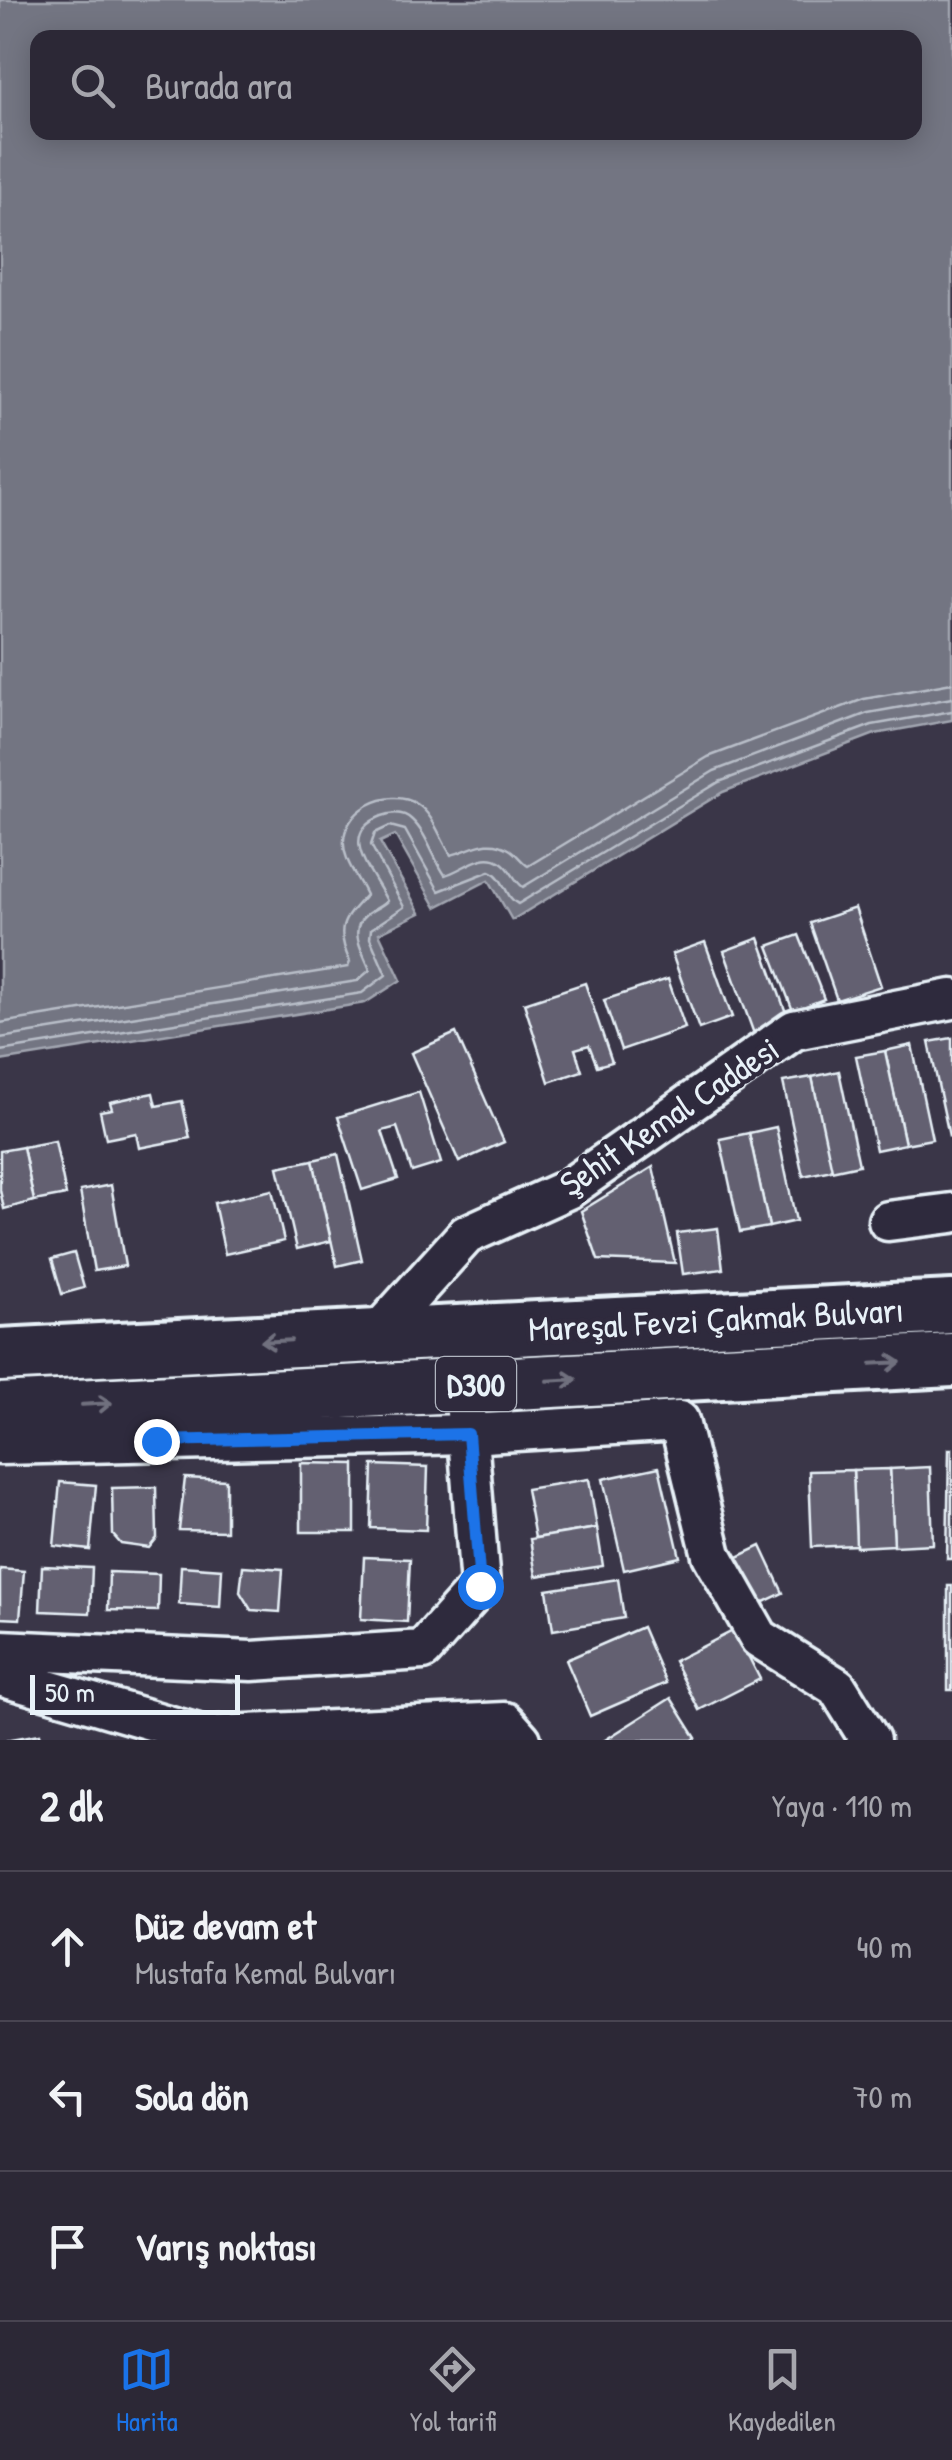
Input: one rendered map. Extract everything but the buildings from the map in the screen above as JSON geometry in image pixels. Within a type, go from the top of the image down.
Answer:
[{"type":"highway","name":"Mareşal Fevzi Çakmak Bulvarı","points":[[0,1355],[952,1307]]},
{"type":"highway","name":"Mareşal Fevzi Çakmak Bulvarı","points":[[0,1410],[466,1409],[952,1360]]},
{"type":"street","name":"Şehit Kemal Caddesi","points":[[374,1337],[466,1236],[568,1190],[794,1030],[952,1000]]},
{"type":"street","points":[[888,1220],[952,1212]]},
{"type":"street","points":[[0,1445],[466,1409],[678,1422],[712,1554],[760,1638],[838,1687],[870,1740]]},
{"type":"street","points":[[0,1650],[252,1661],[423,1650],[480,1586],[466,1409]]},
{"type":"street","points":[[0,1676],[205,1736],[513,1731]]},
{"type":"water","points":[[0,0],[952,0],[952,720],[875,734],[723,792],[512,920],[489,880],[436,907],[395,835],[380,842],[420,913],[379,933],[401,980],[365,1003],[0,1061]]},
{"type":"route","points":[[156,1441],[468,1434],[480,1586]]}]
